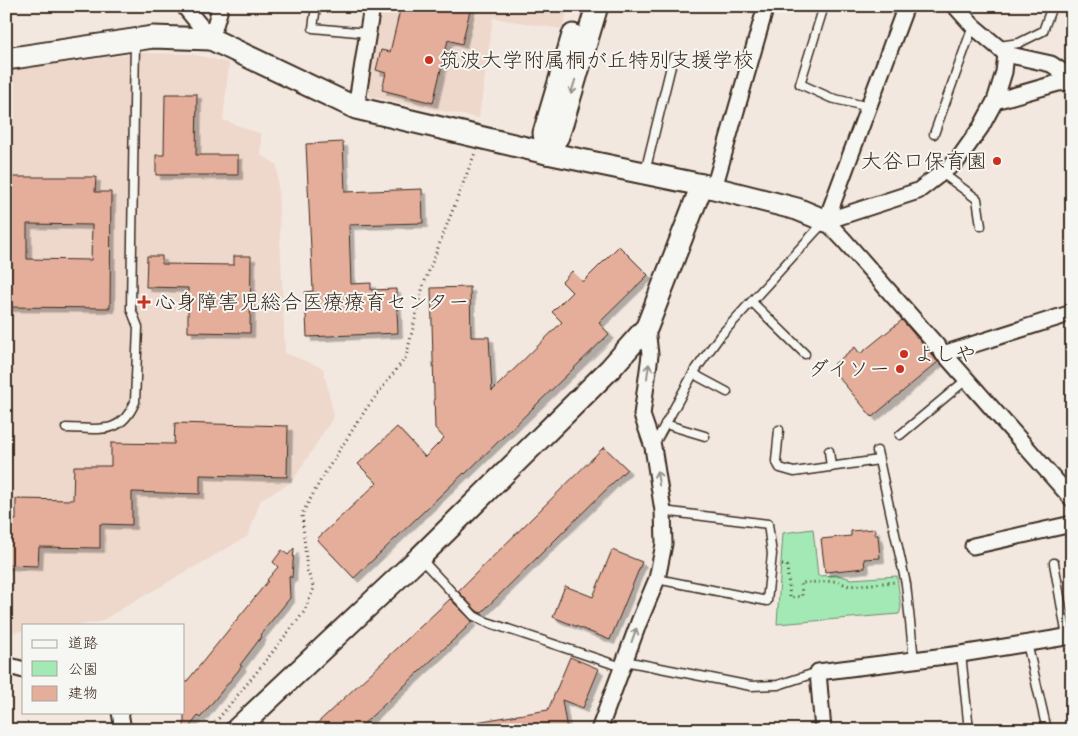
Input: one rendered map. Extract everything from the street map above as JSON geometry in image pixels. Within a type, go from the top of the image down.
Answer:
[{"type":"street","points":[[184,6],[211,39]]},
{"type":"street","points":[[211,39],[219,12],[218,6]]},
{"type":"street","points":[[356,108],[372,6]]},
{"type":"street","points":[[547,153],[544,133],[582,6]]},
{"type":"street","points":[[547,153],[558,136],[597,6]]},
{"type":"street","points":[[236,730],[419,558],[610,369],[647,327],[708,186],[766,6]]},
{"type":"street","points":[[826,221],[906,6]]},
{"type":"street","points":[[954,6],[972,26],[1002,50],[1051,64],[1063,72],[1071,81],[995,101]]},
{"type":"street","points":[[6,59],[153,37],[211,39],[356,108],[547,153],[708,186],[797,209],[826,221],[1072,499]]},
{"type":"street","points":[[826,221],[918,191],[957,162],[964,146],[981,127],[995,101],[1004,72],[1002,50]]},
{"type":"street","points":[[943,354],[1072,313]]},
{"type":"street","points":[[599,730],[657,579],[664,544],[663,511],[653,447],[642,415],[650,355],[647,327]]},
{"type":"street","points":[[973,546],[1072,524]]},
{"type":"street","points":[[823,730],[818,672],[961,654],[1070,636]]},
{"type":"street","points":[[6,665],[22,669]]},
{"type":"street","points":[[120,714],[123,730]]},
{"type":"lane","points":[[316,6],[313,28],[368,34]]},
{"type":"lane","points":[[824,6],[800,84],[831,98],[869,107]]},
{"type":"lane","points":[[1002,50],[1043,31],[1052,6]]},
{"type":"lane","points":[[934,134],[972,26]]},
{"type":"lane","points":[[66,428],[109,429],[122,423],[130,413],[135,402],[138,327],[131,309],[135,39]]},
{"type":"lane","points":[[645,173],[673,58]]},
{"type":"lane","points":[[942,173],[977,199],[981,226]]},
{"type":"lane","points":[[653,447],[694,372],[720,336],[826,221]]},
{"type":"lane","points":[[752,302],[805,354]]},
{"type":"lane","points":[[694,372],[727,392]]},
{"type":"lane","points":[[900,435],[966,380]]},
{"type":"lane","points":[[665,424],[705,436]]},
{"type":"lane","points":[[778,430],[776,461],[780,468],[794,472],[879,460]]},
{"type":"lane","points":[[830,451],[831,467]]},
{"type":"lane","points":[[877,451],[906,584],[914,660]]},
{"type":"lane","points":[[657,579],[767,601],[772,554],[768,524],[663,511]]},
{"type":"lane","points":[[419,558],[474,616],[624,664],[751,686],[778,685],[818,672]]},
{"type":"lane","points":[[1054,563],[1070,636]]},
{"type":"lane","points":[[1027,643],[1047,730]]},
{"type":"lane","points":[[961,654],[969,730]]},
{"type":"path","points":[[209,730],[304,612],[314,588],[307,570],[302,514],[323,476],[366,408],[406,357],[423,286],[482,137]]},
{"type":"path","points":[[788,572],[790,598],[802,596],[800,583],[836,581],[849,586],[901,582]]},
{"type":"shaded area","name":"筑波大学附属桐が丘特別支援学校","points":[[378,6],[569,6],[562,29],[493,18],[479,118],[371,97],[367,90]]},
{"type":"shaded area","name":"心身障害児総合医療療育センター","points":[[142,53],[192,54],[229,63],[223,120],[261,134],[261,156],[277,165],[285,353],[323,368],[334,416],[292,482],[261,499],[248,536],[99,622],[85,624],[22,624],[22,631],[6,633],[6,71]]},
{"type":"green space","points":[[813,529],[818,576],[838,575],[851,579],[897,576],[901,608],[899,614],[777,624],[783,533]]},
{"type":"building","points":[[401,6],[471,6],[462,44],[448,40],[433,103],[382,90],[386,73],[376,70],[381,50],[390,52]]},
{"type":"building","points":[[165,94],[197,94],[196,155],[238,155],[238,175],[156,175],[156,155],[164,155]]},
{"type":"building","points":[[343,142],[345,192],[422,189],[423,223],[349,225],[351,284],[371,283],[371,290],[396,289],[398,333],[307,337],[305,292],[313,291],[306,144]]},
{"type":"building","points":[[6,177],[96,177],[95,192],[111,192],[110,308],[6,307]],"holes":[[[27,224],[92,225],[91,260],[27,259]]]},
{"type":"building","points":[[619,246],[648,275],[599,323],[609,334],[465,474],[354,578],[317,539],[377,483],[358,464],[397,427],[425,457],[444,438],[435,428],[431,288],[470,287],[471,337],[489,337],[492,391],[562,322],[552,312],[572,292],[562,282],[572,271],[583,282]]},
{"type":"building","points":[[147,256],[162,256],[162,264],[234,265],[234,256],[251,256],[250,333],[188,332],[188,288],[146,287]]},
{"type":"building","points":[[902,320],[938,362],[872,417],[835,373],[838,370],[833,365],[855,347],[860,354]]},
{"type":"building","points":[[175,423],[288,426],[287,477],[200,475],[200,494],[132,492],[132,525],[100,524],[100,548],[39,547],[38,566],[6,565],[6,519],[16,520],[16,499],[73,500],[74,466],[111,466],[111,443],[174,444]]},
{"type":"building","points":[[604,447],[627,469],[481,613],[477,611],[458,591]]},
{"type":"building","points":[[875,529],[875,535],[878,535],[880,558],[864,559],[865,568],[825,572],[821,539],[851,536],[851,531]]},
{"type":"building","points":[[294,548],[292,578],[289,576],[290,598],[260,635],[262,636],[240,665],[242,666],[200,718],[198,716],[187,730],[184,730],[185,684],[268,581],[278,567],[273,562],[282,550],[288,555]]},
{"type":"building","points":[[612,550],[642,562],[610,640],[553,617],[565,586],[593,597]]},
{"type":"building","points":[[450,599],[472,621],[357,730],[310,730]]},
{"type":"building","points":[[570,657],[599,669],[583,708],[562,700],[567,730],[477,730],[476,722],[548,710]]},
{"type":"place","name":"筑波大学附属桐が丘特別支援学校","points":[[429,60]]},
{"type":"place","name":"大谷口保育園","points":[[997,161]]},
{"type":"place","name":"心身障害児総合医療療育センター","points":[[144,302]]},
{"type":"place","name":"よしや","points":[[904,354]]},
{"type":"place","name":"ダイソー","points":[[900,369]]}]
